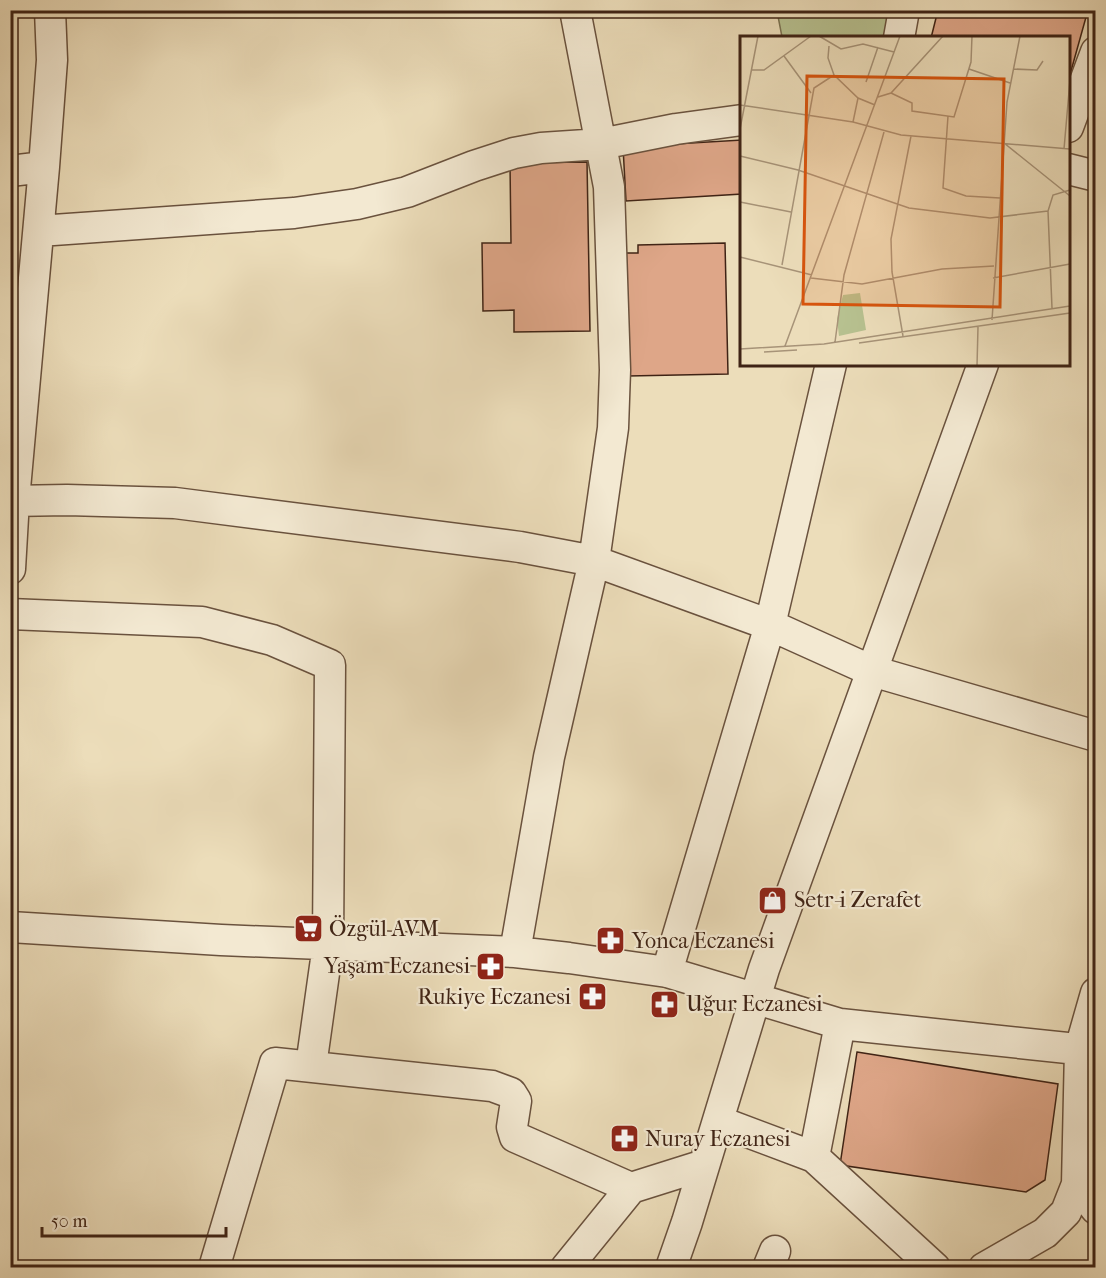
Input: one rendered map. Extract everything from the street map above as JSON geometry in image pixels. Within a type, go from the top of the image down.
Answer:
[{"type":"street","points":[[10,570],[12,501],[39,231],[52,60],[50,10]]},
{"type":"street","points":[[515,952],[549,757],[594,561],[613,428],[615,370],[609,188],[575,10]]},
{"type":"street","points":[[899,36],[904,10]]},
{"type":"street","points":[[1070,121],[1095,52]]},
{"type":"street","points":[[39,231],[326,209],[407,192],[514,153],[541,148],[601,144],[676,129],[740,120]]},
{"type":"street","points":[[10,171],[44,167]]},
{"type":"street","points":[[1070,169],[1095,176]]},
{"type":"street","points":[[667,972],[770,625],[831,366]]},
{"type":"street","points":[[671,1268],[764,969],[982,366]]},
{"type":"street","points":[[12,501],[175,502],[520,547],[594,561],[770,625],[872,671],[1095,736]]},
{"type":"street","points":[[10,614],[202,622],[272,640],[330,664],[328,945],[311,1066]]},
{"type":"street","points":[[10,927],[221,940],[515,952],[569,958],[667,972],[840,1024],[1088,1050]]},
{"type":"street","points":[[984,1268],[1045,1233],[1066,1212],[1077,1184],[1095,993]]},
{"type":"street","points":[[814,1157],[840,1024]]},
{"type":"street","points":[[214,1268],[275,1063],[492,1086],[511,1093],[516,1101],[512,1127],[515,1137],[631,1188]]},
{"type":"street","points":[[718,1120],[814,1157],[935,1268]]},
{"type":"street","points":[[566,1268],[631,1188],[704,1165]]},
{"type":"street","points":[[1077,1184],[1095,1209]]},
{"type":"green space","points":[[777,11],[892,11],[886,36],[782,36]]},
{"type":"building","points":[[938,10],[1088,10],[1071,71],[1070,36],[932,36]]},
{"type":"building","points":[[740,140],[740,194],[626,201],[623,147]]},
{"type":"building","points":[[587,162],[590,331],[514,332],[514,310],[483,311],[482,243],[511,243],[510,163]]},
{"type":"building","points":[[725,243],[728,374],[628,376],[625,253],[638,253],[638,245]]},
{"type":"building","points":[[857,1052],[1058,1084],[1045,1180],[1026,1192],[840,1165]]},
{"type":"place","name":"Setr-i Zerafet","points":[[773,900]]},
{"type":"place","name":"Özgül AVM","points":[[308,929]]},
{"type":"place","name":"Yonca Eczanesi","points":[[611,941]]},
{"type":"place","name":"Yaşam Eczanesi","points":[[491,966]]},
{"type":"place","name":"Rukiye Eczanesi","points":[[592,997]]},
{"type":"place","name":"Uğur Eczanesi","points":[[665,1004]]},
{"type":"place","name":"Nuray Eczanesi","points":[[624,1139]]}]
